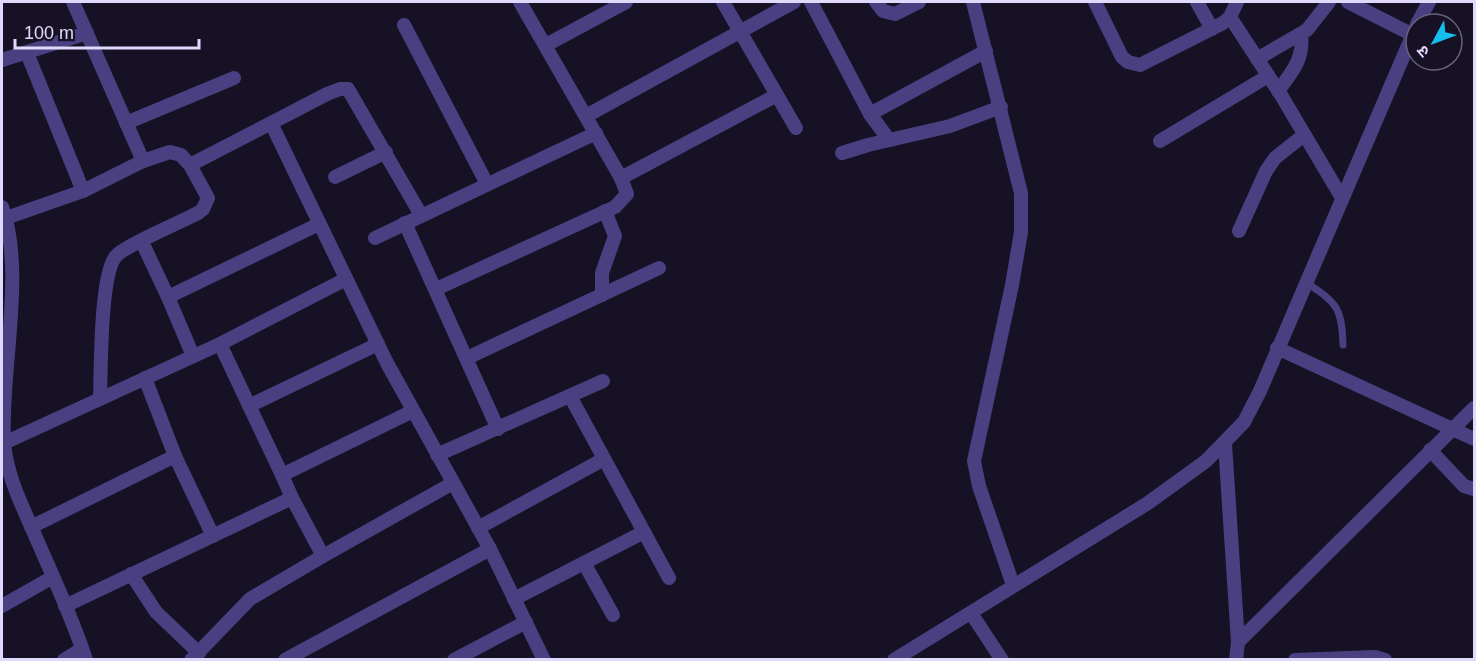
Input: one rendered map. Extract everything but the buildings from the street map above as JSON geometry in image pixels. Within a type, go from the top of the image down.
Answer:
[{"type":"street","points":[[73,2],[142,161]]},
{"type":"street","points":[[436,289],[605,211],[625,199],[627,194],[621,178],[596,133],[520,2]]},
{"type":"street","points":[[546,45],[626,2]]},
{"type":"street","points":[[723,2],[796,128]]},
{"type":"street","points":[[586,116],[794,2]]},
{"type":"street","points":[[811,2],[870,114],[889,140]]},
{"type":"street","points":[[876,2],[883,11],[895,14],[920,2]]},
{"type":"street","points":[[973,2],[1022,193],[1021,232],[974,461],[979,486],[1013,585]]},
{"type":"street","points":[[1197,2],[1212,29]]},
{"type":"street","points":[[1101,3],[1122,57],[1134,65],[1140,65],[1212,29],[1230,17],[1237,2]]},
{"type":"street","points":[[1257,59],[1301,34],[1329,2]]},
{"type":"street","points":[[1348,2],[1404,25]]},
{"type":"street","points":[[1230,17],[1278,91],[1342,198]]},
{"type":"street","points":[[404,25],[487,184]]},
{"type":"street","points":[[2,60],[87,33]]},
{"type":"street","points":[[1278,91],[1301,58],[1301,34]]},
{"type":"street","points":[[870,114],[986,51]]},
{"type":"street","points":[[27,53],[83,191]]},
{"type":"street","points":[[894,660],[1148,503],[1225,444],[1244,422],[1260,391],[1404,54]]},
{"type":"street","points":[[1160,141],[1268,76]]},
{"type":"street","points":[[126,123],[234,78]]},
{"type":"street","points":[[190,165],[340,88],[348,89],[421,215]]},
{"type":"street","points":[[621,178],[777,95]]},
{"type":"street","points":[[843,153],[950,126],[1001,107]]},
{"type":"street","points":[[271,123],[378,344],[490,549],[544,660]]},
{"type":"street","points":[[375,238],[596,133]]},
{"type":"street","points":[[1239,231],[1266,171],[1275,158],[1304,135]]},
{"type":"street","points":[[64,660],[84,654],[53,577],[14,492],[4,442],[3,413],[11,244],[4,213],[83,191],[142,161],[164,153],[176,152],[190,165],[208,198],[203,209],[121,251],[111,262],[108,270],[100,399]]},
{"type":"street","points":[[335,177],[386,152]]},
{"type":"street","points":[[602,296],[602,273],[615,236],[605,211]]},
{"type":"street","points":[[405,223],[498,429]]},
{"type":"street","points":[[168,297],[319,224]]},
{"type":"street","points":[[142,242],[193,356]]},
{"type":"street","points":[[466,358],[659,268]]},
{"type":"street","points":[[4,442],[220,344],[346,279]]},
{"type":"street","points":[[220,344],[292,498],[323,556]]},
{"type":"street","points":[[249,406],[378,344]]},
{"type":"street","points":[[1277,348],[1474,439]]},
{"type":"street","points":[[145,378],[175,456],[213,536]]},
{"type":"street","points":[[437,455],[603,381]]},
{"type":"street","points":[[570,396],[669,578]]},
{"type":"street","points":[[1238,642],[1474,408]]},
{"type":"street","points":[[282,475],[413,411]]},
{"type":"street","points":[[1225,444],[1238,642],[1236,660]]},
{"type":"street","points":[[1430,450],[1464,486],[1474,489]]},
{"type":"street","points":[[31,527],[175,456]]},
{"type":"street","points":[[478,528],[604,459]]},
{"type":"street","points":[[131,574],[156,612],[195,656],[250,600],[453,483]]},
{"type":"street","points":[[2,499],[14,492]]},
{"type":"street","points":[[65,606],[292,498]]},
{"type":"street","points":[[514,599],[644,532]]},
{"type":"street","points":[[285,660],[490,549]]},
{"type":"street","points":[[584,563],[613,615]]},
{"type":"street","points":[[2,606],[53,577]]},
{"type":"street","points":[[971,613],[1002,660]]},
{"type":"street","points":[[454,660],[526,622]]},
{"type":"street","points":[[1295,660],[1375,657],[1385,660]]},
{"type":"lane","points":[[1305,282],[1325,296],[1339,310],[1342,318],[1343,345]]}]
